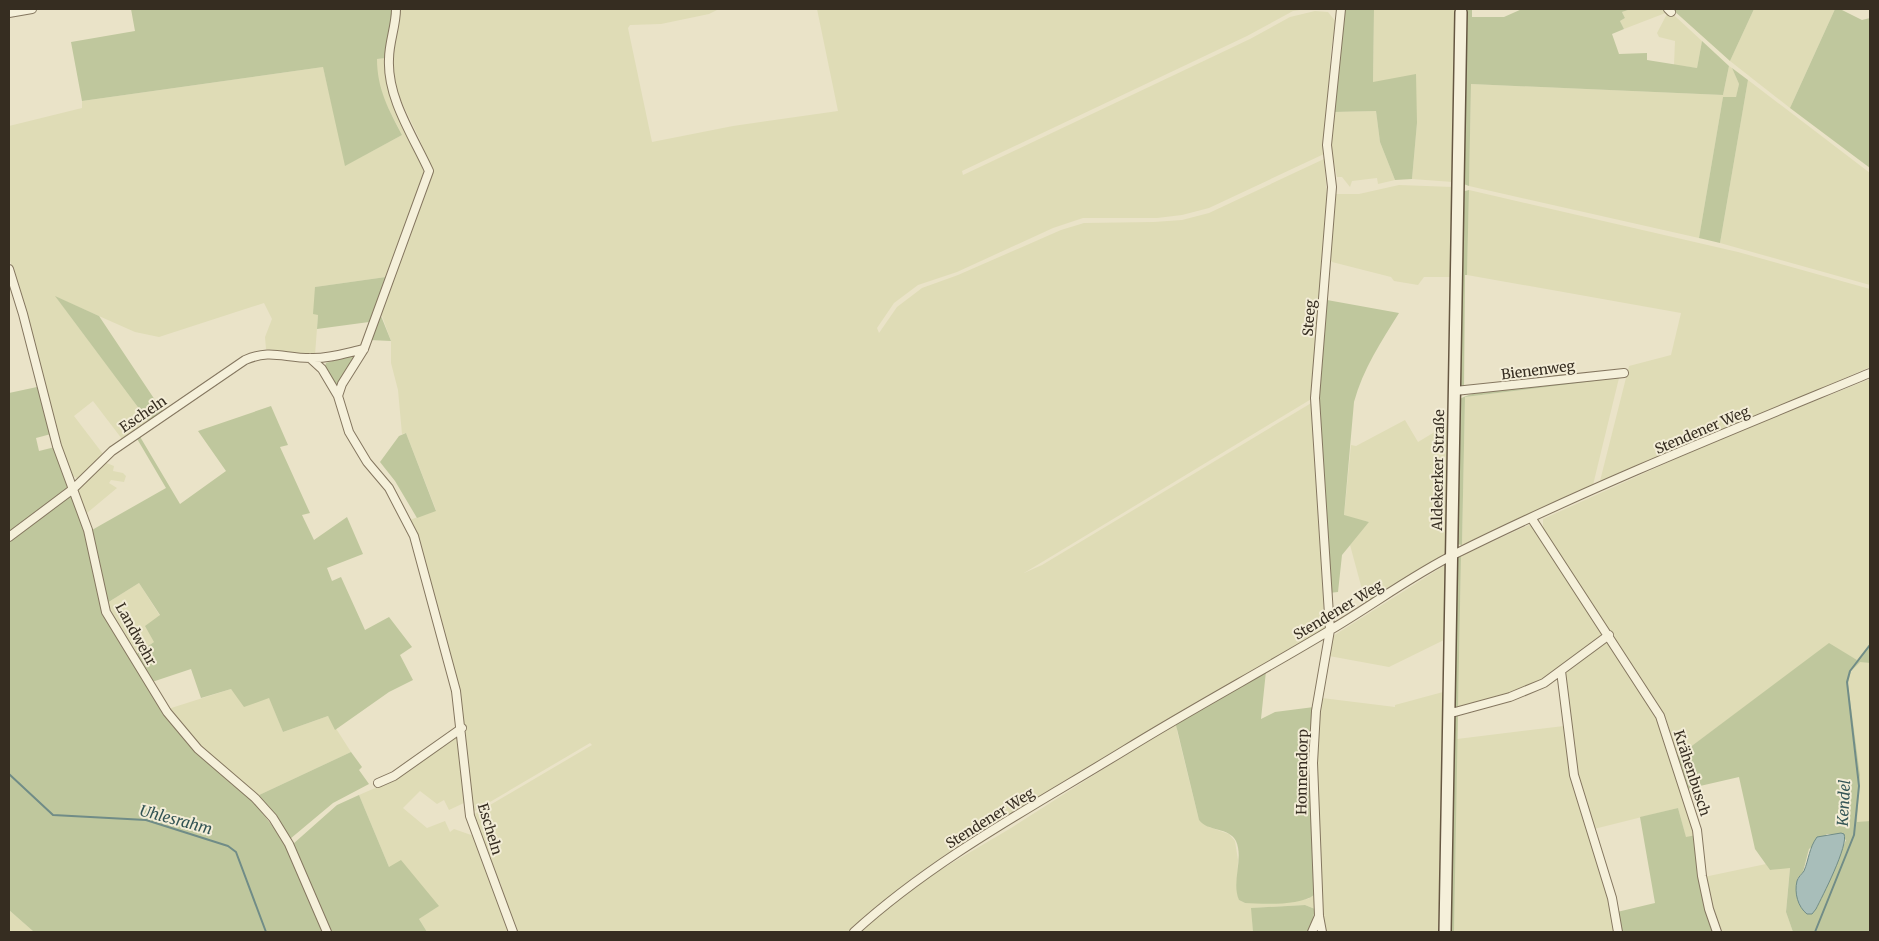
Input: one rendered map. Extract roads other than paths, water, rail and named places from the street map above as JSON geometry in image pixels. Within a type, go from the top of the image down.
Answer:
[{"type":"street","points":[[9,13],[32,9]]},
{"type":"street","points":[[338,396],[342,384],[364,349],[429,171],[392,92],[389,58],[396,23],[396,9]]},
{"type":"street","name":"Steeg","points":[[1330,630],[1315,398],[1332,187],[1327,145],[1341,9]]},
{"type":"street","name":"Aldekerker Straße","points":[[1445,932],[1462,10]]},
{"type":"street","name":"Landwehr","points":[[9,270],[23,314],[57,446],[88,530],[106,612],[167,712],[198,749],[255,798],[273,818],[289,844],[327,932]]},
{"type":"street","name":"Escheln","points":[[9,537],[73,489],[112,451],[244,360],[260,353],[310,358],[333,357],[364,349]]},
{"type":"street","name":"Escheln","points":[[310,358],[322,369],[338,396],[350,432],[367,462],[389,488],[414,536],[456,690],[462,728],[470,816],[513,932]]},
{"type":"street","name":"Bienenweg","points":[[1456,391],[1461,392],[1624,373]]},
{"type":"street","name":"Stendener Weg","points":[[854,932],[881,907],[922,876],[973,843],[1171,722],[1330,630],[1451,556],[1702,443],[1870,373]]},
{"type":"street","name":"Krähenbusch","points":[[1532,519],[1660,716],[1697,830],[1709,910],[1717,932]]},
{"type":"street","name":"Honnendorp","points":[[1322,932],[1319,916],[1312,763],[1316,711],[1330,630]]},
{"type":"street","points":[[1448,711],[1455,712],[1510,697],[1544,683],[1609,635]]},
{"type":"street","points":[[1561,671],[1574,774],[1612,898],[1618,932]]},
{"type":"street","points":[[378,783],[394,776],[462,728]]},
{"type":"street","name":"Honnendorp","points":[[1312,932],[1319,916]]},
{"type":"water","points":[[1844,834],[1843,849],[1834,871],[1816,909],[1812,914],[1807,914],[1801,908],[1796,886],[1804,871],[1814,841],[1817,837]]},
{"type":"waterway","name":"Kendel","points":[[1815,932],[1854,835],[1859,786],[1847,682],[1850,671],[1870,645]]},
{"type":"waterway","name":"Uhlesrahm","points":[[9,774],[53,815],[146,820],[228,846],[236,852],[266,932]]}]
